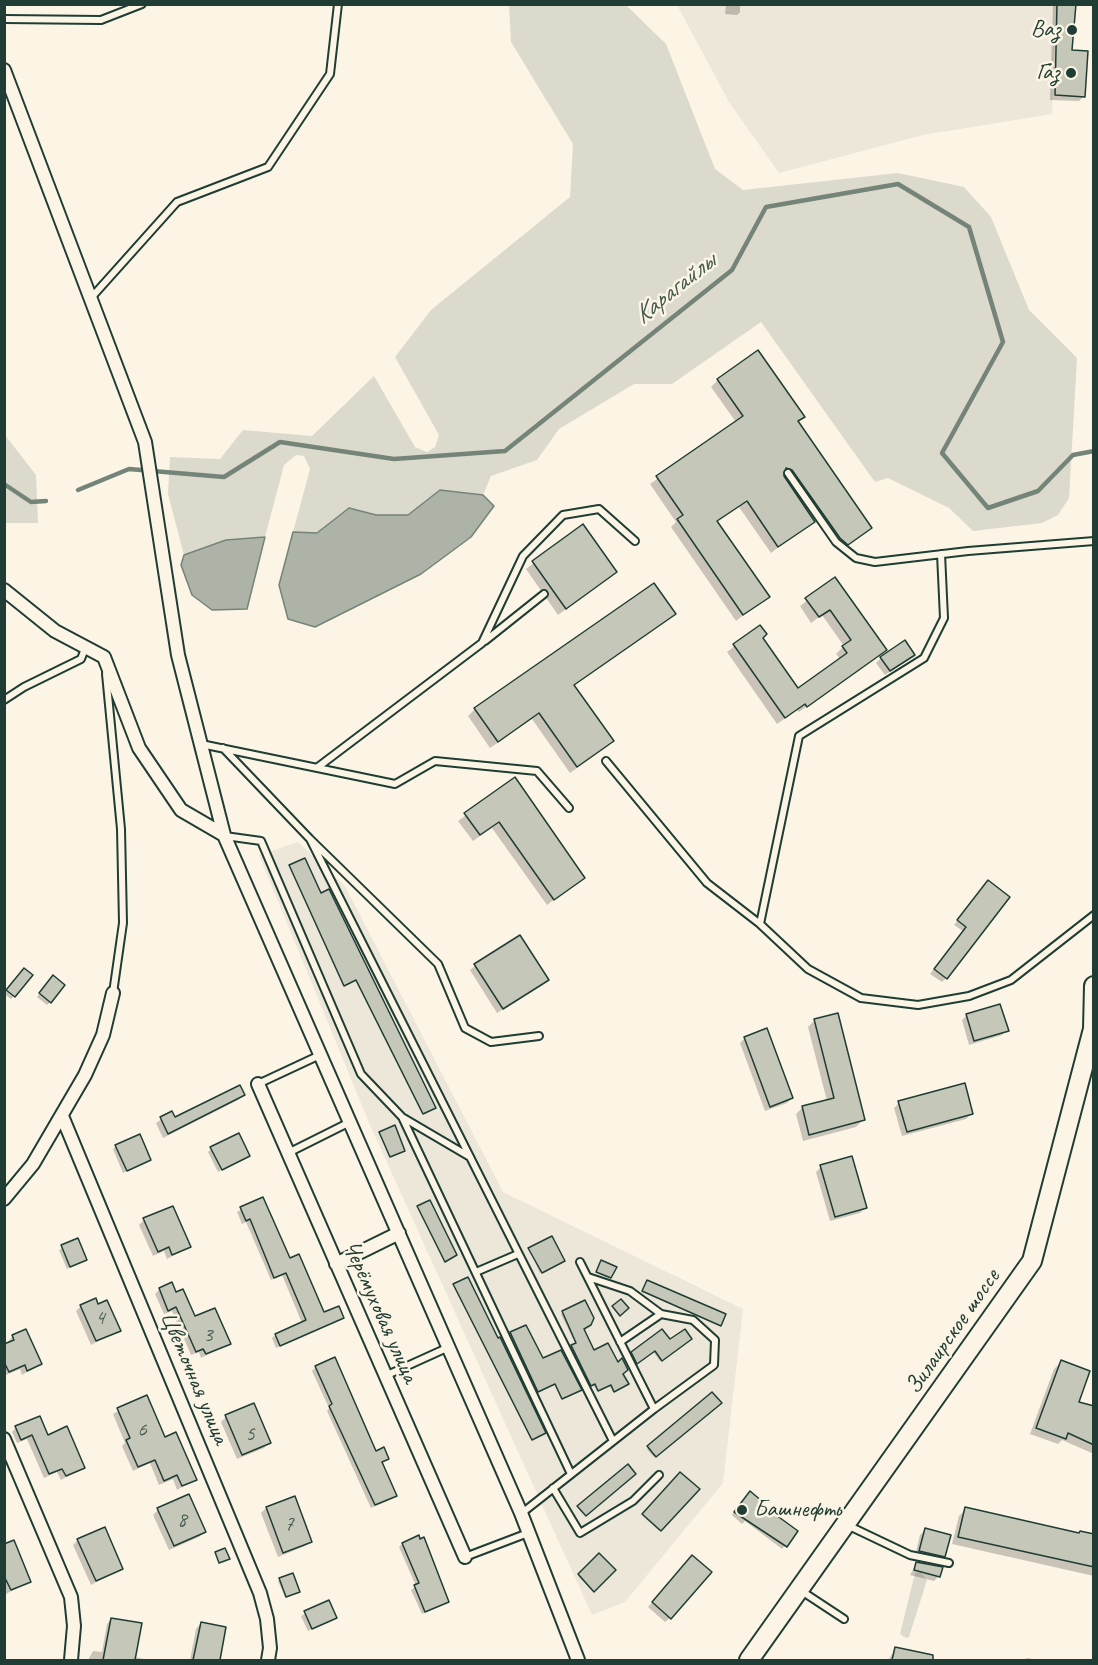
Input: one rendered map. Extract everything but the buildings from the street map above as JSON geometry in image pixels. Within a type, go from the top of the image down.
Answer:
[{"type":"main road","name":"Зилаирское шоссе","points":[[749,1660],[1032,1261],[1093,1029],[1094,986]]},
{"type":"street","points":[[4,70],[145,442],[178,655],[224,836],[521,1513],[578,1660]]},
{"type":"street","points":[[4,590],[55,631],[86,645],[104,657],[139,748],[181,810],[224,836]]},
{"type":"street","points":[[6,1196],[33,1164],[62,1116],[103,1035],[113,993]]},
{"type":"street","name":"Черёмуховая улица","points":[[258,1084],[465,1557]]},
{"type":"street","name":"Цветочная улица","points":[[62,1116],[260,1593],[269,1638],[268,1660]]},
{"type":"street","points":[[336,1264],[399,1233]]},
{"type":"street","points":[[4,1439],[71,1597],[74,1626],[71,1660]]},
{"type":"lane","points":[[4,19],[101,20],[142,4]]},
{"type":"lane","points":[[91,298],[177,202],[267,167],[330,74],[338,4]]},
{"type":"lane","points":[[788,473],[836,542],[856,558],[875,562],[1094,541]]},
{"type":"lane","points":[[482,643],[524,556],[563,515],[599,509],[635,541]]},
{"type":"lane","points":[[760,924],[799,736],[924,658],[944,618],[941,554]]},
{"type":"lane","points":[[318,767],[544,594]]},
{"type":"lane","points":[[4,700],[24,687],[81,659],[86,645]]},
{"type":"lane","points":[[104,657],[121,829],[123,924],[113,993]]},
{"type":"lane","points":[[201,744],[395,784],[435,761],[537,771],[569,808]]},
{"type":"lane","points":[[223,748],[310,839],[438,964],[465,1028],[491,1042],[539,1035]]},
{"type":"lane","points":[[606,761],[707,883],[760,924],[808,969],[861,998],[918,1005],[969,996],[1011,980],[1094,915]]},
{"type":"lane","points":[[224,836],[261,842],[361,1074],[402,1117],[470,1157]]},
{"type":"lane","points":[[310,839],[613,1441]]},
{"type":"lane","points":[[258,1084],[321,1055]]},
{"type":"lane","points":[[402,1117],[571,1474]]},
{"type":"lane","points":[[288,1153],[350,1122]]},
{"type":"lane","points":[[476,1272],[518,1254]]},
{"type":"lane","points":[[580,1262],[654,1409]]},
{"type":"lane","points":[[521,1513],[714,1365],[715,1340],[693,1320],[662,1314],[630,1291],[588,1277]]},
{"type":"lane","points":[[620,1342],[662,1314]]},
{"type":"lane","points":[[385,1376],[449,1347]]},
{"type":"lane","points":[[553,1488],[580,1533],[633,1501],[659,1475]]},
{"type":"lane","points":[[847,1524],[910,1556],[949,1563]]},
{"type":"lane","points":[[465,1557],[529,1533]]},
{"type":"lane","points":[[800,1590],[844,1619]]},
{"type":"shaded area","points":[[509,5],[626,5],[666,44],[715,169],[743,190],[898,173],[964,187],[991,217],[1029,310],[1077,358],[1069,498],[1058,515],[1042,523],[973,531],[949,508],[888,478],[875,482],[761,322],[672,384],[634,384],[559,429],[537,460],[491,476],[483,495],[440,490],[408,515],[376,515],[349,508],[317,533],[293,532],[310,469],[304,456],[296,455],[284,465],[265,537],[226,540],[184,555],[168,494],[170,457],[220,459],[243,430],[312,436],[374,376],[415,447],[427,452],[435,447],[439,435],[395,357],[431,310],[570,197],[573,144],[511,42]]},
{"type":"shaded area","points":[[677,5],[1076,5],[1073,42],[1055,41],[1052,114],[923,135],[779,173],[729,102]]},
{"type":"shaded area","points":[[5,435],[36,475],[38,523],[5,523]]},
{"type":"shaded area","points":[[440,490],[483,495],[494,506],[471,537],[421,574],[315,627],[288,619],[279,585],[293,532],[317,533],[349,508],[376,515],[408,515]]},
{"type":"shaded area","points":[[265,537],[247,609],[212,610],[192,595],[181,565],[184,555],[226,540]]},
{"type":"shaded area","points":[[298,842],[345,886],[503,1192],[743,1309],[723,1483],[625,1602],[592,1615],[370,1125],[259,855]]},
{"type":"shaded area","points":[[920,1572],[927,1580],[909,1637],[906,1638],[900,1634],[915,1573]]},
{"type":"waterway","name":"Карагайлы","points":[[78,490],[129,469],[224,477],[280,442],[394,459],[505,451],[732,270],[766,207],[898,184],[969,227],[1003,342],[942,453],[988,508],[1038,491],[1073,455],[1094,451]]},
{"type":"waterway","name":"Карагайлы","points":[[4,484],[31,502],[46,501]]},
{"type":"place","name":"Ваз","points":[[1072,30]]},
{"type":"place","name":"Газ","points":[[1071,73]]},
{"type":"place","name":"Башнефть","points":[[742,1510]]}]
